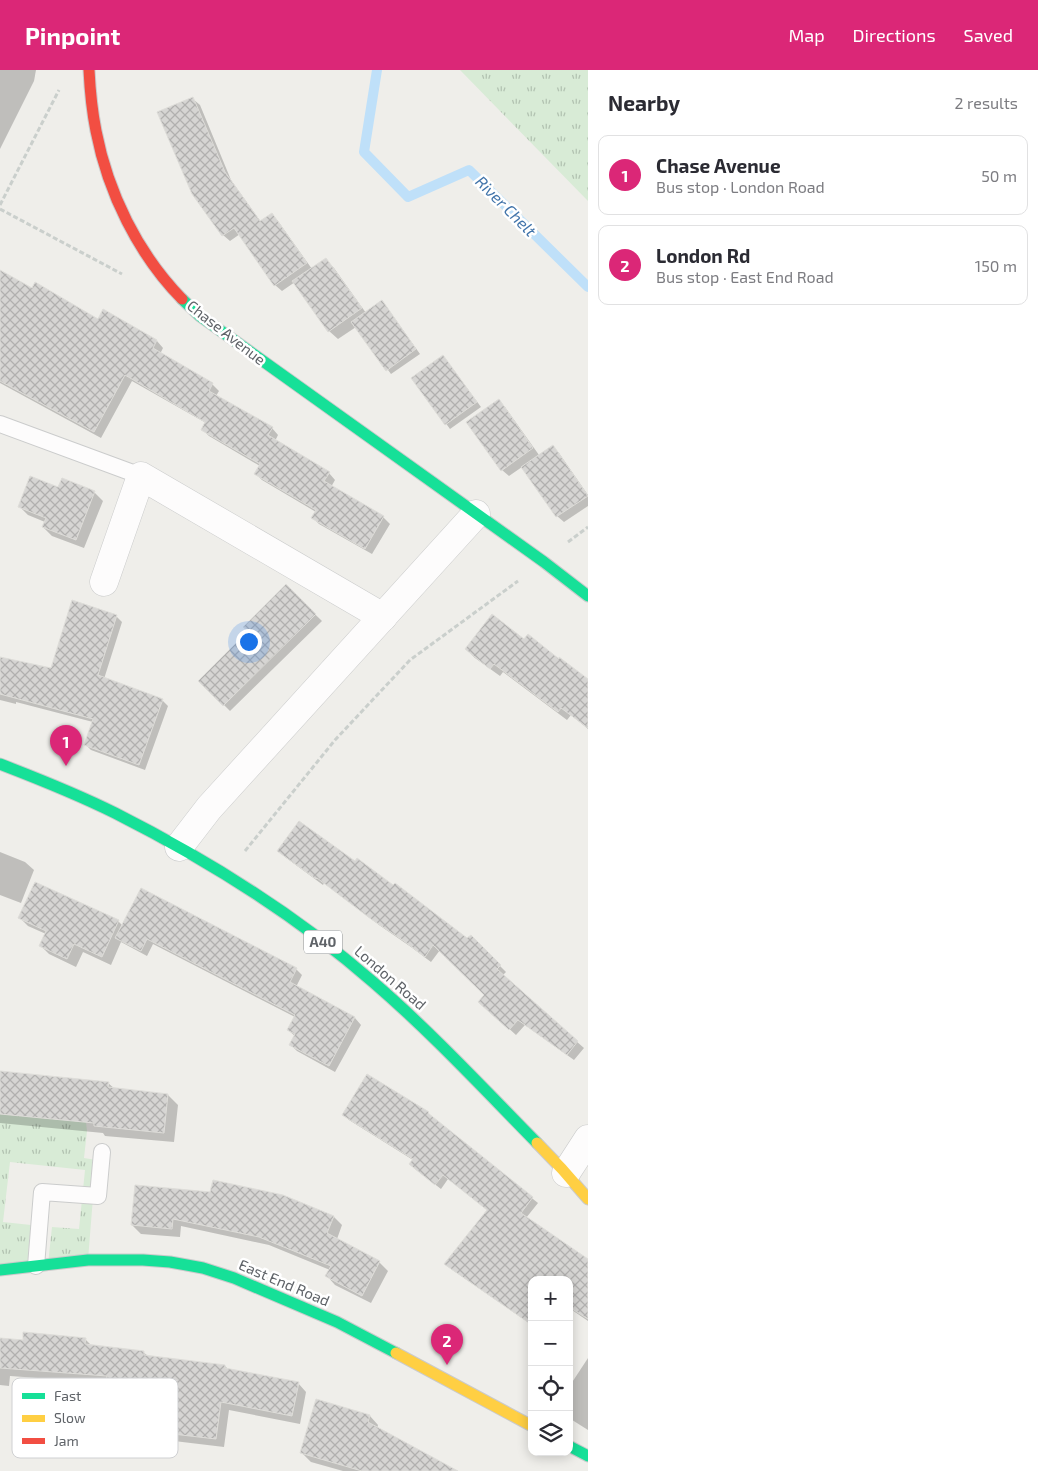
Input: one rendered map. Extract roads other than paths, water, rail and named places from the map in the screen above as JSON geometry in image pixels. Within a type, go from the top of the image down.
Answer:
[{"type":"main road","name":"Chase Avenue","points":[[89,70],[89,95],[94,128],[102,161],[114,196],[145,253],[174,290],[200,316],[544,562],[588,596]]},
{"type":"main road","name":"London Road","points":[[0,764],[72,793],[179,847],[225,874],[308,931],[396,1001],[417,1021],[566,1173],[588,1199]]},
{"type":"main road","name":"East End Road","points":[[0,1270],[88,1260],[143,1260],[170,1262],[203,1268],[234,1278],[337,1322],[528,1424]]},
{"type":"main road","points":[[573,1448],[588,1456]]},
{"type":"street","points":[[104,582],[141,476],[382,617]]},
{"type":"street","points":[[179,847],[209,808],[476,514]]},
{"type":"street","points":[[566,1173],[588,1139]]},
{"type":"lane","points":[[0,424],[141,476]]},
{"type":"lane","points":[[36,1266],[42,1192],[98,1196],[102,1152]]},
{"type":"waterway","name":"River Chelt","points":[[377,70],[364,152],[408,197],[469,170],[588,287]]},
{"type":"place","name":"Chase Avenue","points":[[66,766]]},
{"type":"place","name":"London Rd","points":[[447,1365]]}]
